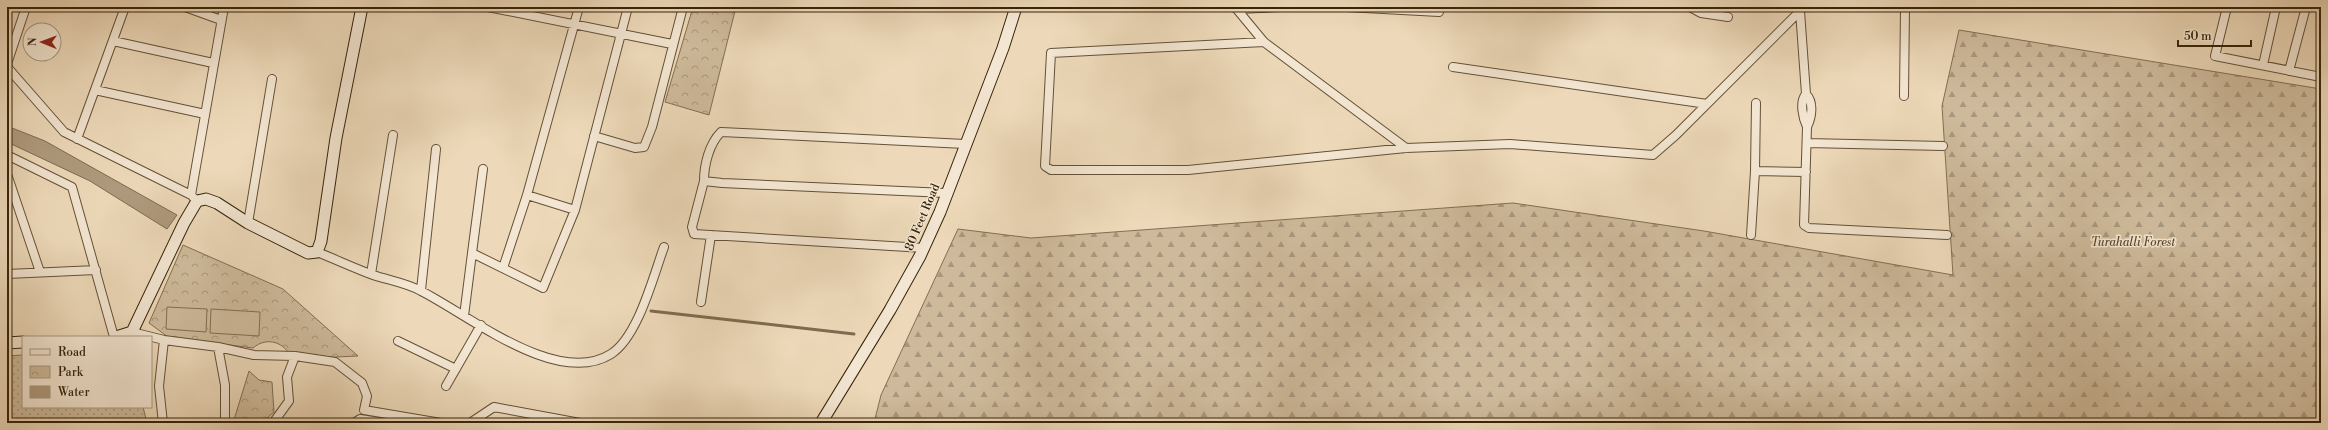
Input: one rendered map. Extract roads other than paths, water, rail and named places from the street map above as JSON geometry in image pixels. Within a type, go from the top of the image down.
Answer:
[{"type":"main road","points":[[118,336],[132,332],[186,219],[194,198],[206,199],[217,204],[248,223],[308,253],[317,252],[321,241],[336,138],[362,7]]},
{"type":"main road","name":"80 Feet Road","points":[[821,423],[890,310],[924,248],[1003,48],[1016,7]]},
{"type":"main road","name":"80 Feet Road","points":[[829,423],[896,314],[932,247],[1010,50],[1024,7]]},
{"type":"main road","points":[[7,343],[22,342]]},
{"type":"street","points":[[26,7],[7,64],[8,68],[64,132],[194,198],[213,63],[224,7]]},
{"type":"street","points":[[77,139],[125,7]]},
{"type":"street","points":[[185,7],[221,20]]},
{"type":"street","points":[[488,7],[506,9],[672,44]]},
{"type":"street","points":[[502,268],[527,195],[579,7]]},
{"type":"street","points":[[472,253],[543,288],[575,210],[628,7]]},
{"type":"street","points":[[594,136],[635,148],[644,147],[652,128],[672,44],[683,7]]},
{"type":"street","points":[[1236,8],[1281,7]]},
{"type":"street","points":[[1346,7],[1439,12],[1439,7]]},
{"type":"street","points":[[1690,7],[1701,13],[1728,17]]},
{"type":"street","points":[[1904,96],[1906,7]]},
{"type":"street","points":[[2227,7],[2215,56],[2321,77]]},
{"type":"street","points":[[2263,65],[2276,7]]},
{"type":"street","points":[[2289,71],[2306,7]]},
{"type":"street","points":[[1236,8],[1264,42],[1406,148]]},
{"type":"street","points":[[1264,42],[1051,53],[1045,166],[1051,170],[1188,170],[1406,148],[1510,144],[1653,155],[1707,104],[1800,9]]},
{"type":"street","points":[[1800,9],[1806,94],[1811,102],[1811,119],[1807,127],[1804,225],[1809,228],[1947,235]]},
{"type":"street","points":[[113,41],[213,63]]},
{"type":"street","points":[[1453,67],[1707,104]]},
{"type":"street","points":[[248,223],[272,80]]},
{"type":"street","points":[[95,90],[205,114]]},
{"type":"street","points":[[1751,235],[1755,171],[1756,103]]},
{"type":"street","points":[[924,248],[694,234],[692,231],[704,180],[704,169],[714,138],[721,132],[965,144]]},
{"type":"street","points":[[371,274],[393,136]]},
{"type":"street","points":[[1807,143],[1943,146]]},
{"type":"street","points":[[420,290],[436,149]]},
{"type":"street","points":[[7,155],[72,187],[115,336]]},
{"type":"street","points":[[464,316],[483,169]]},
{"type":"street","points":[[1755,171],[1806,172]]},
{"type":"street","points":[[7,174],[40,272]]},
{"type":"street","points":[[704,180],[722,183],[946,193]]},
{"type":"street","points":[[527,195],[575,210]]},
{"type":"street","points":[[701,302],[711,235]]},
{"type":"street","points":[[317,252],[371,274],[420,290],[464,316],[541,357],[575,363],[592,362],[611,354],[623,343],[634,326],[664,247]]},
{"type":"street","points":[[7,274],[96,270]]},
{"type":"street","points":[[446,386],[481,325]]},
{"type":"street","points":[[132,332],[148,336]]},
{"type":"street","points":[[152,337],[218,347],[254,355],[295,356],[335,362],[362,383],[368,396],[364,410],[439,423]]},
{"type":"street","points":[[162,423],[159,386],[164,340]]},
{"type":"street","points":[[398,341],[456,369]]},
{"type":"street","points":[[218,347],[224,385],[225,423]]},
{"type":"street","points":[[273,423],[289,401],[287,377],[295,356]]},
{"type":"street","points":[[470,423],[494,407],[580,423]]},
{"type":"street","points":[[354,423],[360,419],[382,422]]},
{"type":"water","points":[[7,126],[45,141],[177,215],[167,229],[90,181],[7,142]]},
{"type":"waterway","points":[[651,311],[854,334]]},
{"type":"park label","name":"Turahalli Forest","points":[[2133,242]]}]
